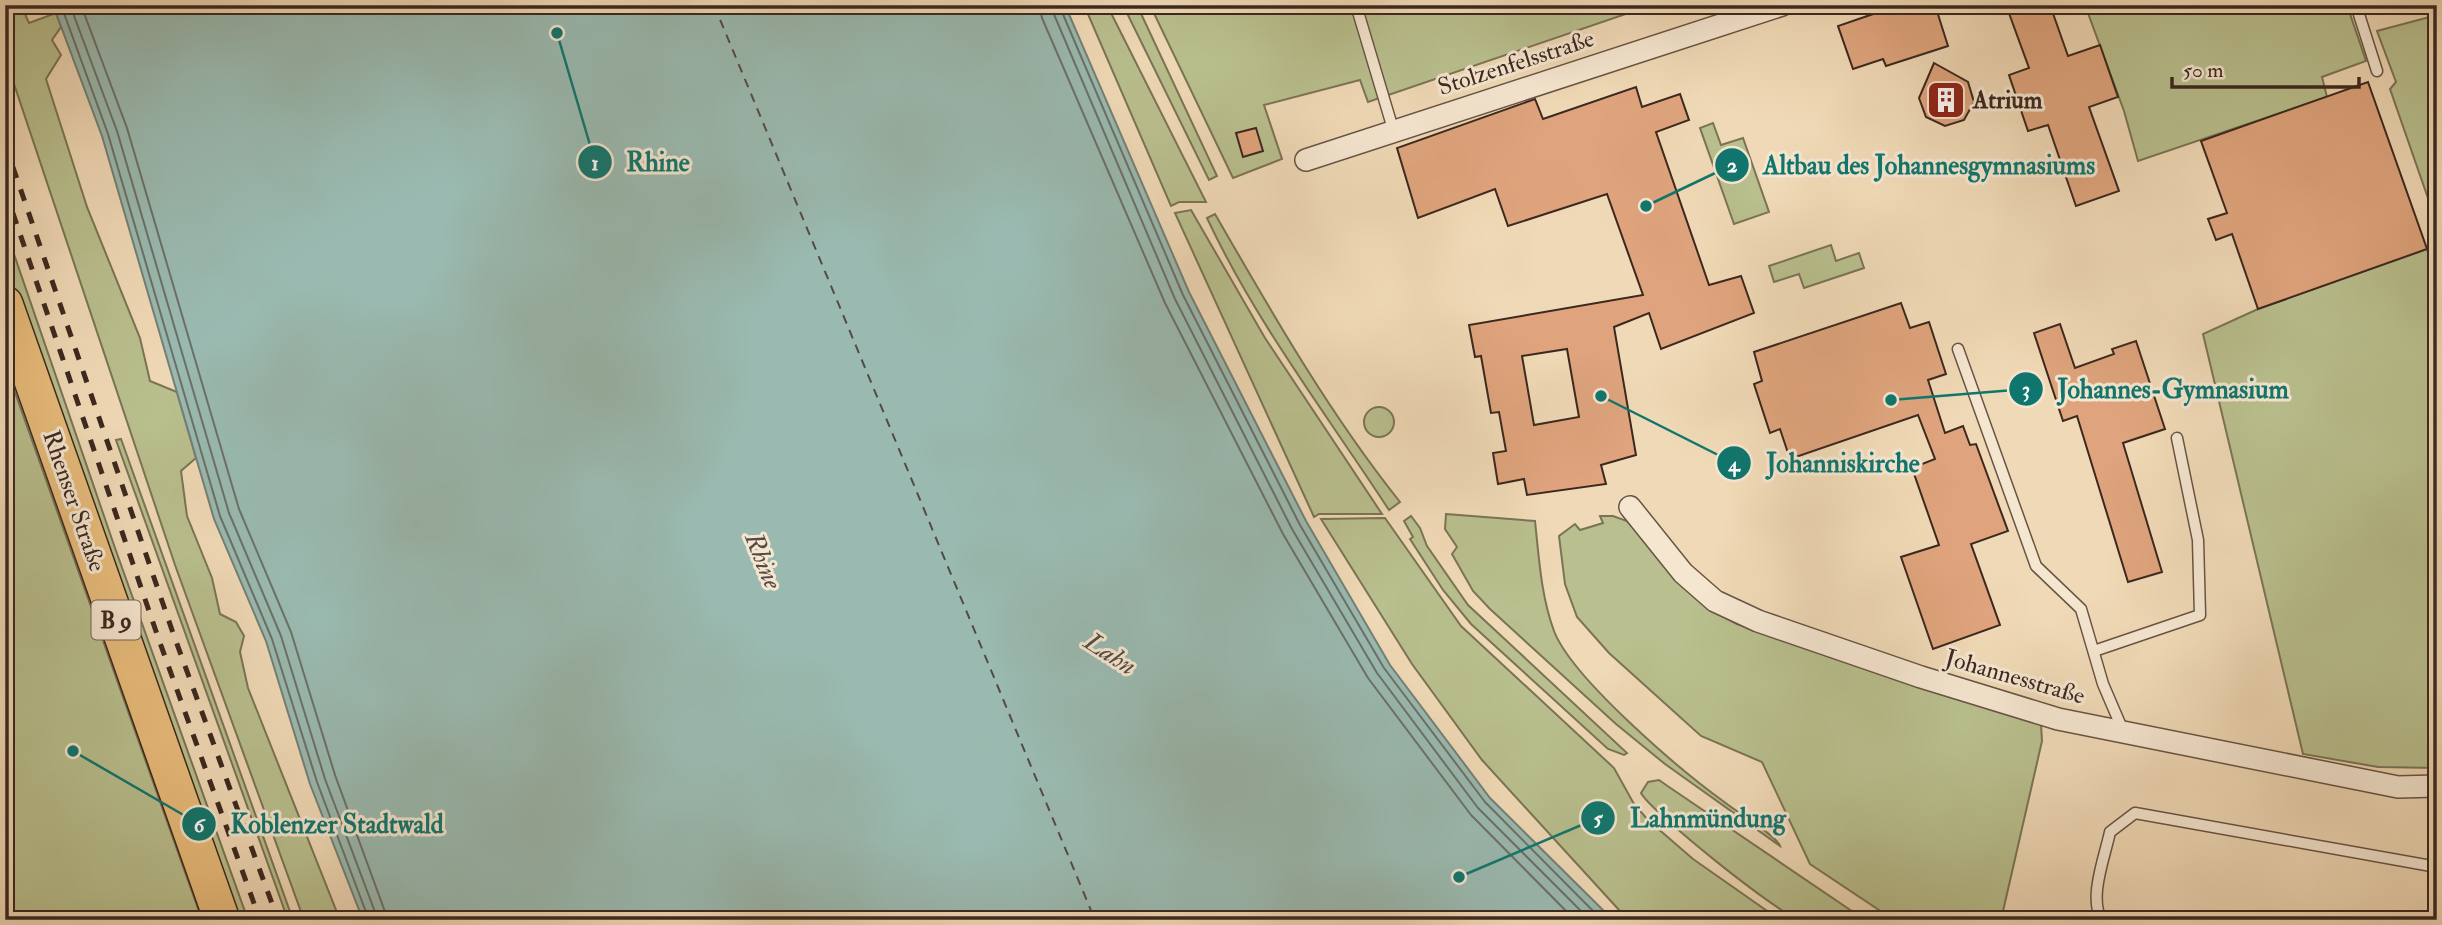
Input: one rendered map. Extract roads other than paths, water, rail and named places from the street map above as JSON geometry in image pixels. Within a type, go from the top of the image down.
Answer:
[{"type":"main road","name":"Rhenser Straße","points":[[8,312],[222,920]]},
{"type":"street","name":"Stolzenfelsstraße","points":[[1306,160],[1393,129],[1782,5]]},
{"type":"street","name":"Johannesstraße","points":[[1630,507],[1683,573],[1715,601],[1737,613],[1933,681],[2058,719],[2124,733],[2398,786],[2437,786]]},
{"type":"lane","points":[[1356,5],[1393,129]]},
{"type":"lane","points":[[2356,5],[2377,71]]},
{"type":"lane","points":[[1958,349],[2036,566],[2081,609],[2124,733]]},
{"type":"lane","points":[[2094,652],[2200,615],[2198,540],[2177,438]]},
{"type":"lane","points":[[2102,920],[2096,900],[2110,832],[2135,813],[2437,867]]},
{"type":"water","name":"Lahn","points":[[53,5],[1065,5],[1189,292],[1306,521],[1390,665],[1490,798],[1613,920],[363,920],[310,784],[266,641],[214,519],[102,136]]},
{"type":"railway","points":[[5,144],[173,633],[278,920]]},
{"type":"railway","points":[[5,190],[159,640],[260,920]]},
{"type":"place","name":"Rhine","points":[[557,33]]},
{"type":"place","name":"Atrium","points":[[1946,100]]},
{"type":"place","name":"Altbau des Johannesgymnasiums","points":[[1646,206]]},
{"type":"place","name":"Johanniskirche","points":[[1601,396]]},
{"type":"place","name":"Johannes-Gymnasium","points":[[1891,400]]},
{"type":"place","name":"Koblenzer Stadtwald","points":[[73,751]]},
{"type":"place","name":"Lahnmündung","points":[[1459,877]]}]
